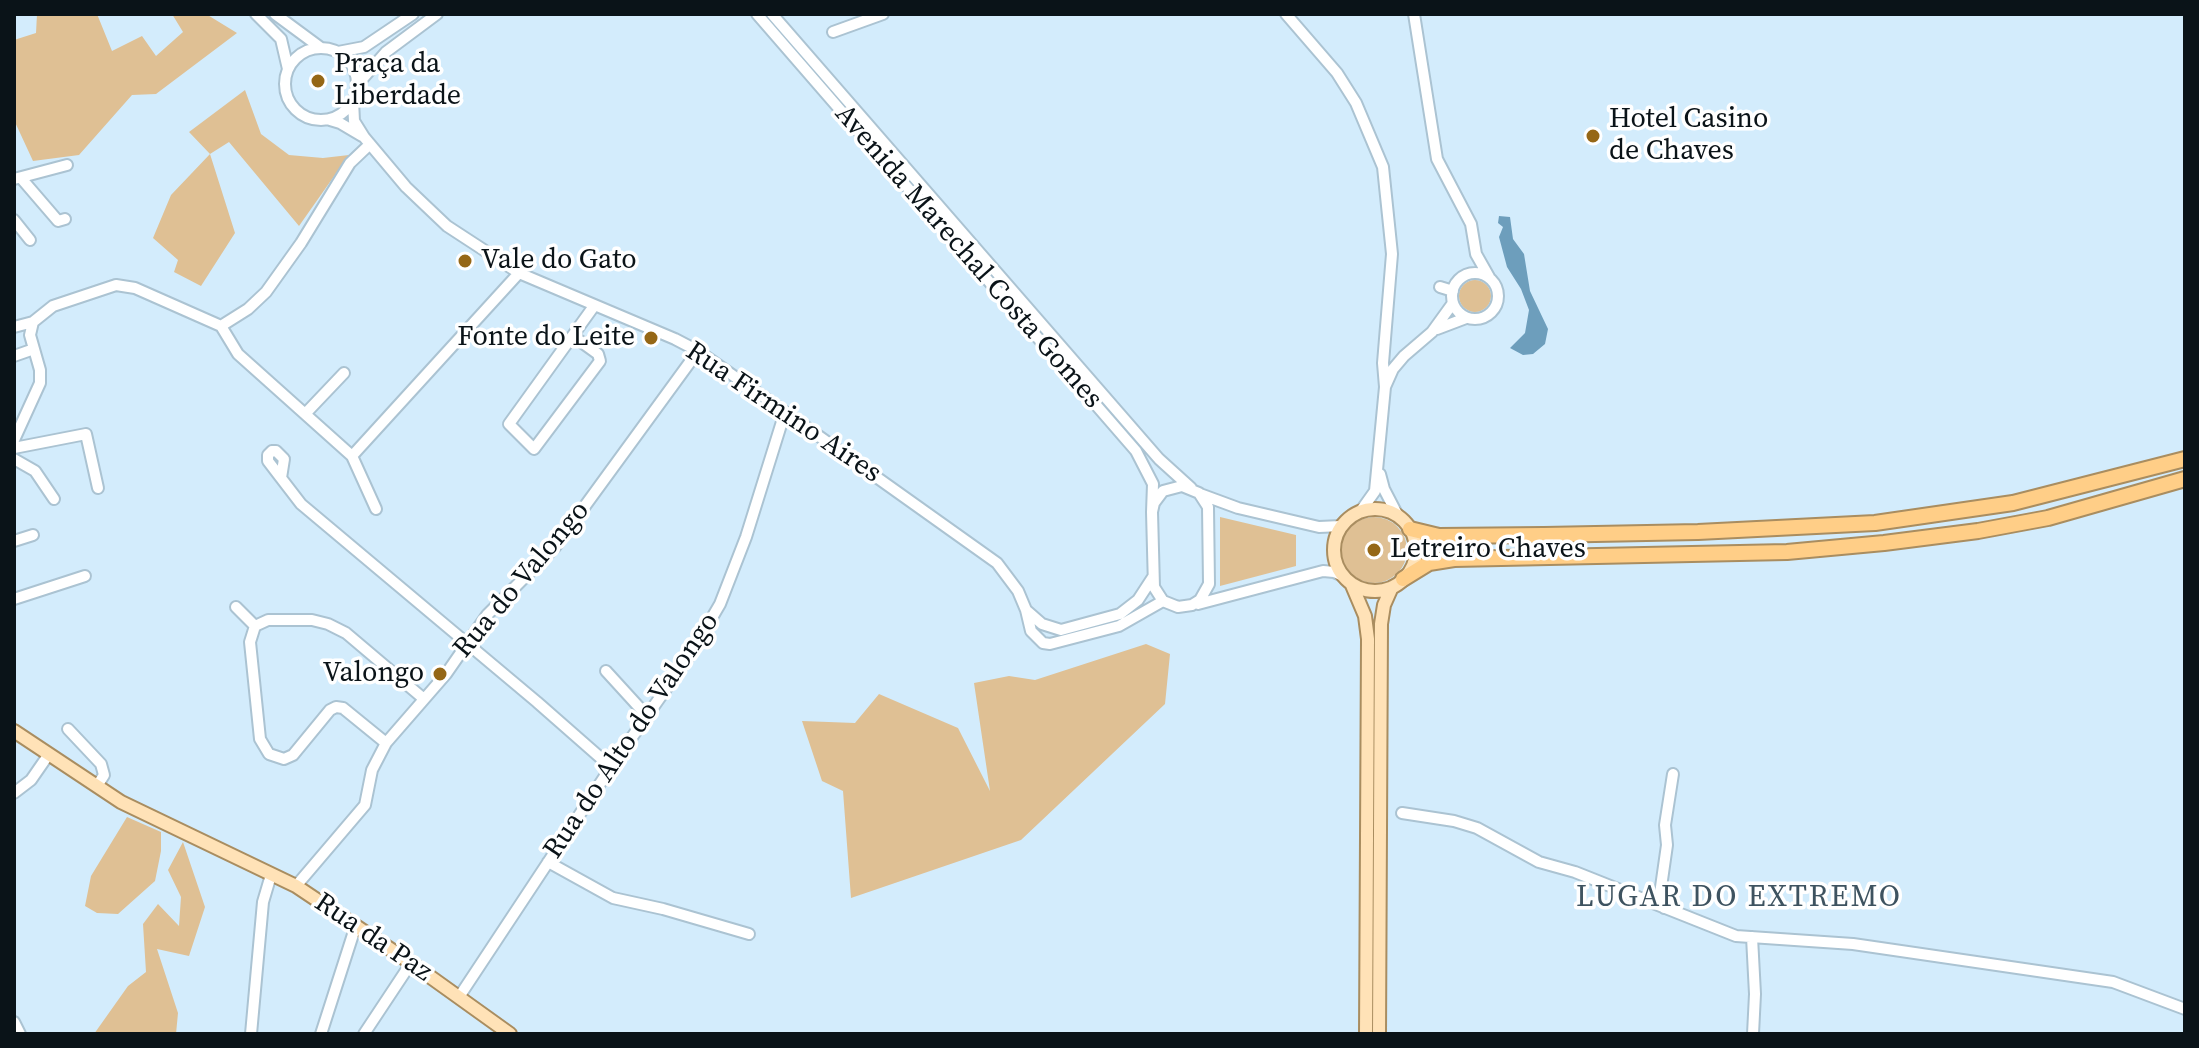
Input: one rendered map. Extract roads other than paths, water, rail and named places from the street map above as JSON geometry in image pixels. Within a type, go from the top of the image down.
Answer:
[{"type":"highway","points":[[1410,529],[1439,536],[1529,536],[1875,523],[2013,503],[2185,459]]},
{"type":"highway","points":[[1398,583],[1429,563],[1454,559],[1787,552],[1978,531],[2048,518],[2185,479]]},
{"type":"main road","points":[[1366,1034],[1368,639],[1365,616],[1334,555],[1334,544],[1341,526],[1360,512],[1381,509],[1398,516],[1410,529],[1415,543],[1414,559],[1384,605],[1381,624],[1379,1034]]},
{"type":"main road","points":[[1347,580],[1376,591],[1398,583]]},
{"type":"main road","name":"Rua da Paz","points":[[14,731],[152,819],[296,886],[510,1034]]},
{"type":"street","points":[[256,14],[281,39],[288,69]]},
{"type":"street","points":[[275,14],[321,48],[338,52],[364,47],[413,14]]},
{"type":"street","points":[[367,140],[354,121],[353,100],[357,85],[386,52],[437,14]]},
{"type":"street","name":"Avenida Marechal Costa Gomes","points":[[757,14],[1143,460],[1153,484],[1153,577]]},
{"type":"street","name":"Avenida Marechal Costa Gomes","points":[[772,14],[1159,459],[1195,490]]},
{"type":"street","points":[[833,32],[883,14]]},
{"type":"street","points":[[1286,14],[1337,73],[1356,103],[1383,167],[1392,254],[1383,363],[1385,387],[1375,491],[1360,512]]},
{"type":"street","points":[[1414,14],[1437,159],[1471,224],[1476,254],[1498,291],[1497,305],[1489,315],[1481,319],[1466,318],[1432,332]]},
{"type":"street","points":[[321,48],[301,54],[288,69],[285,80],[289,101],[305,116],[340,123],[367,140]]},
{"type":"street","points":[[338,52],[352,66],[357,85]]},
{"type":"street","points":[[326,120],[337,116],[353,100]]},
{"type":"street","points":[[221,326],[248,309],[266,292],[367,140]]},
{"type":"street","name":"Rua Firmino Aires","points":[[367,140],[406,187],[447,226],[519,273],[698,351],[997,563],[1018,591],[1031,631],[1043,643],[1050,644],[1119,626],[1163,601]]},
{"type":"street","points":[[65,219],[58,221],[18,179],[67,165]]},
{"type":"street","points":[[14,220],[30,240]]},
{"type":"street","points":[[1466,318],[1453,303],[1453,291],[1476,254]]},
{"type":"street","points":[[352,456],[519,273]]},
{"type":"street","points":[[1462,277],[1475,273],[1489,277]]},
{"type":"street","points":[[14,327],[33,322],[53,306],[116,285],[135,288],[221,326],[238,354],[352,456],[376,509]]},
{"type":"street","points":[[1440,287],[1453,291]]},
{"type":"street","points":[[1385,387],[1393,369],[1432,332],[1453,303]]},
{"type":"street","points":[[573,336],[598,354],[600,361],[534,449],[509,424],[594,306]]},
{"type":"street","points":[[14,440],[40,383],[40,370],[30,335],[33,322]]},
{"type":"street","points":[[14,356],[34,349]]},
{"type":"street","name":"Rua do Valongo","points":[[296,886],[365,805],[372,770],[386,743],[446,674],[487,615],[532,574],[555,547],[698,351]]},
{"type":"street","points":[[305,414],[344,373]]},
{"type":"street","name":"Rua do Alto do Valongo","points":[[459,997],[611,767],[692,652],[720,604],[746,537],[785,412]]},
{"type":"street","points":[[14,448],[86,434],[98,488]]},
{"type":"street","points":[[14,459],[35,471],[54,499]]},
{"type":"street","points":[[1379,469],[1384,489],[1398,516]]},
{"type":"street","points":[[281,478],[301,504],[611,767]]},
{"type":"street","points":[[1152,512],[1154,503],[1163,491],[1182,486],[1238,508],[1319,527],[1341,526]]},
{"type":"street","points":[[1192,605],[1200,600],[1209,584],[1208,507],[1195,490]]},
{"type":"street","points":[[14,541],[33,535]]},
{"type":"street","points":[[1153,577],[1154,587],[1163,601],[1178,607],[1323,571],[1334,572],[1347,580]]},
{"type":"street","points":[[14,599],[85,576]]},
{"type":"street","points":[[1026,610],[1054,630],[1075,627],[1113,617],[1129,608],[1153,577]]},
{"type":"street","points":[[236,607],[255,626]]},
{"type":"street","points":[[386,743],[343,708],[336,707],[330,710],[293,755],[276,759],[269,754],[260,739],[250,642],[255,626],[268,620],[312,620],[328,624],[346,633],[424,699]]},
{"type":"street","points":[[606,671],[648,717]]},
{"type":"street","points":[[68,729],[101,764],[104,775],[97,786]]},
{"type":"street","points":[[14,793],[31,780],[49,754]]},
{"type":"street","points":[[1664,908],[1660,894],[1667,845],[1665,825],[1673,774]]},
{"type":"street","points":[[1402,813],[1477,828],[1539,862],[1575,872],[1736,936],[1853,944],[2113,982],[2185,1009]]},
{"type":"street","points":[[548,862],[613,898],[749,934]]},
{"type":"street","points":[[251,1034],[263,902],[271,875]]},
{"type":"street","points":[[321,1034],[356,925]]},
{"type":"street","points":[[1752,937],[1755,994],[1753,1034]]},
{"type":"street","points":[[364,1034],[411,963]]},
{"type":"street","points":[[14,1022],[20,1034]]},
{"type":"water","points":[[1499,216],[1510,217],[1513,239],[1524,254],[1530,291],[1548,329],[1545,344],[1533,354],[1523,355],[1510,348],[1525,333],[1529,310],[1521,289],[1507,267],[1499,237],[1503,227],[1498,223]]},
{"type":"place","name":"Praça da Liberdade","points":[[318,81]]},
{"type":"place","name":"Hotel Casino de Chaves","points":[[1593,136]]},
{"type":"place","name":"Vale do Gato","points":[[465,261]]},
{"type":"place","name":"Fonte do Leite","points":[[651,338]]},
{"type":"place","name":"Letreiro Chaves","points":[[1374,550]]},
{"type":"place","name":"Valongo","points":[[440,674]]},
{"type":"district","name":"LUGAR DO EXTREMO","points":[[1739,898]]}]
